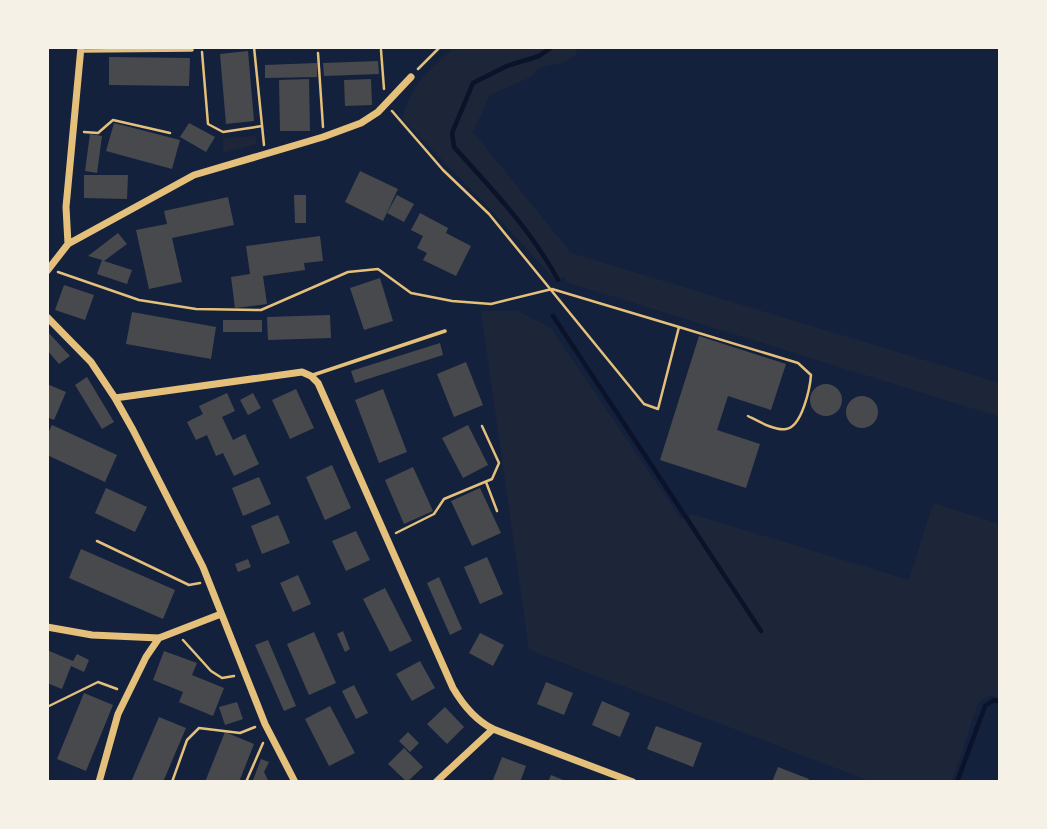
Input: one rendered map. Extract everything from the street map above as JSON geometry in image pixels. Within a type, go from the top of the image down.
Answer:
[{"type":"street","points":[[68,244],[66,207],[81,49]]},
{"type":"street","points":[[47,271],[68,244],[194,175],[361,123],[378,112],[411,77]]},
{"type":"street","points":[[47,317],[91,362],[115,398],[203,567],[267,727],[295,782]]},
{"type":"street","points":[[115,398],[302,372],[311,376],[318,383],[462,704],[493,729],[633,782]]},
{"type":"street","points":[[47,627],[92,635],[159,638],[221,614]]},
{"type":"street","points":[[99,782],[118,714],[146,657],[159,638]]},
{"type":"street","points":[[436,782],[493,729]]},
{"type":"lane","points":[[81,49],[192,51]]},
{"type":"lane","points":[[311,376],[444,331]]},
{"type":"path","points":[[202,47],[208,124],[223,132],[262,126]]},
{"type":"path","points":[[254,47],[265,154]]},
{"type":"path","points":[[411,77],[440,47]]},
{"type":"path","points":[[381,50],[386,103],[443,170],[489,214],[644,404],[658,409],[679,327]]},
{"type":"path","points":[[318,53],[323,137]]},
{"type":"path","points":[[81,132],[98,133],[114,120],[170,133]]},
{"type":"path","points":[[47,271],[86,280],[139,300],[195,309],[261,310],[348,272],[378,269],[411,293],[452,301],[491,304],[552,289],[798,363],[811,374],[811,385],[799,420],[792,427],[783,430],[748,416]]},
{"type":"path","points":[[393,535],[434,514],[444,499],[492,480],[499,463],[482,426]]},
{"type":"path","points":[[486,482],[497,511]]},
{"type":"path","points":[[97,541],[189,585],[202,583]]},
{"type":"path","points":[[177,632],[203,663],[222,678],[244,673]]},
{"type":"path","points":[[47,707],[98,682],[128,694]]},
{"type":"path","points":[[172,782],[187,740],[199,728],[240,733],[267,727]]},
{"type":"path","points":[[246,782],[267,727]]},
{"type":"shaded area","points":[[455,47],[576,47],[577,54],[565,62],[538,68],[531,77],[490,95],[473,132],[571,253],[1000,383],[1000,417],[566,282],[566,277],[555,280],[402,119],[406,106],[422,78]]},
{"type":"shaded area","points":[[255,136],[257,144],[223,153],[223,138]]},
{"type":"shaded area","points":[[481,311],[517,311],[551,328],[681,519],[692,514],[909,580],[933,503],[1000,524],[1000,698],[990,695],[978,703],[952,782],[872,782],[529,650]]},
{"type":"building","points":[[248,51],[254,121],[226,124],[220,54]]},
{"type":"building","points":[[109,57],[190,58],[189,86],[109,85]]},
{"type":"building","points":[[378,61],[379,74],[324,76],[323,63]]},
{"type":"building","points":[[317,63],[317,77],[265,78],[265,65]]},
{"type":"building","points":[[309,79],[310,131],[280,131],[279,80]]},
{"type":"building","points":[[371,79],[372,105],[345,106],[344,80]]},
{"type":"building","points":[[114,123],[180,140],[172,169],[106,151]]},
{"type":"building","points":[[189,123],[215,137],[206,152],[180,137]]},
{"type":"building","points":[[90,134],[102,136],[97,173],[85,171]]},
{"type":"building","points":[[360,171],[398,189],[383,221],[345,202]]},
{"type":"building","points":[[84,175],[128,175],[127,199],[84,198]]},
{"type":"building","points":[[294,195],[306,195],[306,223],[295,223]]},
{"type":"building","points":[[397,195],[414,204],[404,222],[387,213]]},
{"type":"building","points":[[228,197],[234,225],[172,238],[182,282],[149,289],[136,230],[167,224],[164,211]]},
{"type":"building","points":[[420,213],[448,228],[446,233],[471,246],[456,276],[423,260],[427,253],[417,248],[423,236],[411,230]]},
{"type":"building","points":[[118,233],[127,244],[104,261],[132,270],[127,284],[97,274],[102,260],[88,256]]},
{"type":"building","points":[[320,236],[323,261],[304,263],[305,270],[263,276],[267,304],[235,308],[231,277],[250,274],[246,246]]},
{"type":"building","points":[[380,278],[393,321],[364,330],[350,288]]},
{"type":"building","points":[[64,285],[94,295],[85,320],[55,310]]},
{"type":"building","points":[[132,312],[216,327],[211,359],[126,344]]},
{"type":"building","points":[[330,315],[331,338],[268,340],[267,317]]},
{"type":"building","points":[[223,320],[262,320],[262,332],[223,332]]},
{"type":"building","points":[[47,331],[70,356],[59,364],[47,350]]},
{"type":"building","points":[[699,336],[786,364],[771,410],[728,396],[717,430],[760,444],[746,488],[660,460]]},
{"type":"building","points":[[440,343],[443,355],[355,383],[351,371]]},
{"type":"building","points":[[466,362],[483,405],[454,417],[437,374]]},
{"type":"building","points":[[87,377],[114,422],[102,429],[75,385]]},
{"type":"building","points":[[47,384],[66,392],[54,420],[47,417]]},
{"type":"building","points":[[826,384],[837,389],[842,400],[837,411],[826,416],[815,411],[810,400],[815,389]]},
{"type":"building","points":[[296,389],[314,428],[290,439],[272,400]]},
{"type":"building","points":[[383,389],[407,452],[379,463],[355,400]]},
{"type":"building","points":[[227,393],[235,411],[222,417],[233,440],[245,434],[259,464],[234,476],[223,453],[216,456],[207,435],[196,440],[187,422],[203,414],[199,406]]},
{"type":"building","points":[[253,393],[261,408],[248,415],[240,400]]},
{"type":"building","points":[[862,396],[873,401],[878,412],[873,423],[862,428],[851,423],[846,412],[851,401]]},
{"type":"building","points":[[52,425],[117,455],[105,482],[47,455],[47,435]]},
{"type":"building","points":[[468,425],[488,465],[463,478],[442,438]]},
{"type":"building","points":[[332,465],[351,508],[325,520],[306,477]]},
{"type":"building","points":[[413,467],[433,511],[404,524],[385,480]]},
{"type":"building","points":[[259,477],[271,504],[243,516],[232,488]]},
{"type":"building","points":[[106,488],[147,507],[135,532],[95,513]]},
{"type":"building","points":[[480,488],[501,533],[472,546],[451,501]]},
{"type":"building","points":[[278,515],[290,543],[262,554],[251,526]]},
{"type":"building","points":[[356,531],[370,560],[346,571],[332,541]]},
{"type":"building","points":[[81,549],[175,590],[163,619],[69,578]]},
{"type":"building","points":[[487,557],[503,594],[480,604],[464,567]]},
{"type":"building","points":[[248,559],[251,567],[238,572],[235,564]]},
{"type":"building","points":[[298,575],[311,604],[293,612],[280,583]]},
{"type":"building","points":[[439,577],[462,629],[450,635],[427,583]]},
{"type":"building","points":[[385,588],[412,641],[390,652],[363,599]]},
{"type":"building","points":[[343,631],[350,649],[345,652],[337,634]]},
{"type":"building","points":[[314,632],[336,683],[309,695],[287,644]]},
{"type":"building","points":[[480,633],[504,645],[493,666],[469,653]]},
{"type":"building","points":[[268,640],[296,706],[284,711],[255,645]]},
{"type":"building","points":[[47,650],[73,661],[77,654],[89,660],[84,672],[71,666],[62,689],[47,683]]},
{"type":"building","points":[[164,651],[197,663],[192,675],[224,688],[213,716],[179,702],[183,692],[153,680]]},
{"type":"building","points":[[420,661],[435,688],[412,701],[396,674]]},
{"type":"building","points":[[546,682],[573,693],[564,715],[537,704]]},
{"type":"building","points":[[354,685],[368,713],[356,719],[342,691]]},
{"type":"building","points":[[84,693],[113,705],[86,771],[57,759]]},
{"type":"building","points":[[602,701],[630,713],[620,737],[592,725]]},
{"type":"building","points":[[237,702],[243,719],[225,725],[219,707]]},
{"type":"building","points":[[330,706],[355,753],[329,766],[305,719]]},
{"type":"building","points":[[445,707],[464,727],[447,744],[427,724]]},
{"type":"building","points":[[159,717],[186,728],[163,782],[131,782]]},
{"type":"building","points":[[656,726],[702,743],[693,767],[647,749]]},
{"type":"building","points":[[225,732],[254,744],[239,782],[205,782]]},
{"type":"building","points":[[408,732],[419,743],[410,752],[399,741]]},
{"type":"building","points":[[404,748],[423,767],[407,782],[388,764]]},
{"type":"building","points":[[502,757],[526,766],[520,782],[493,780]]},
{"type":"building","points":[[261,759],[269,762],[264,772],[269,782],[253,780]]},
{"type":"building","points":[[778,767],[809,779],[807,782],[772,782]]},
{"type":"building","points":[[551,775],[568,782],[548,782]]},
{"type":"waterway","points":[[552,47],[539,56],[507,66],[473,83],[452,133],[454,147],[523,227],[558,280]]},
{"type":"waterway","points":[[553,316],[761,631]]},
{"type":"waterway","points":[[957,782],[985,706],[994,700],[1000,702]]}]
